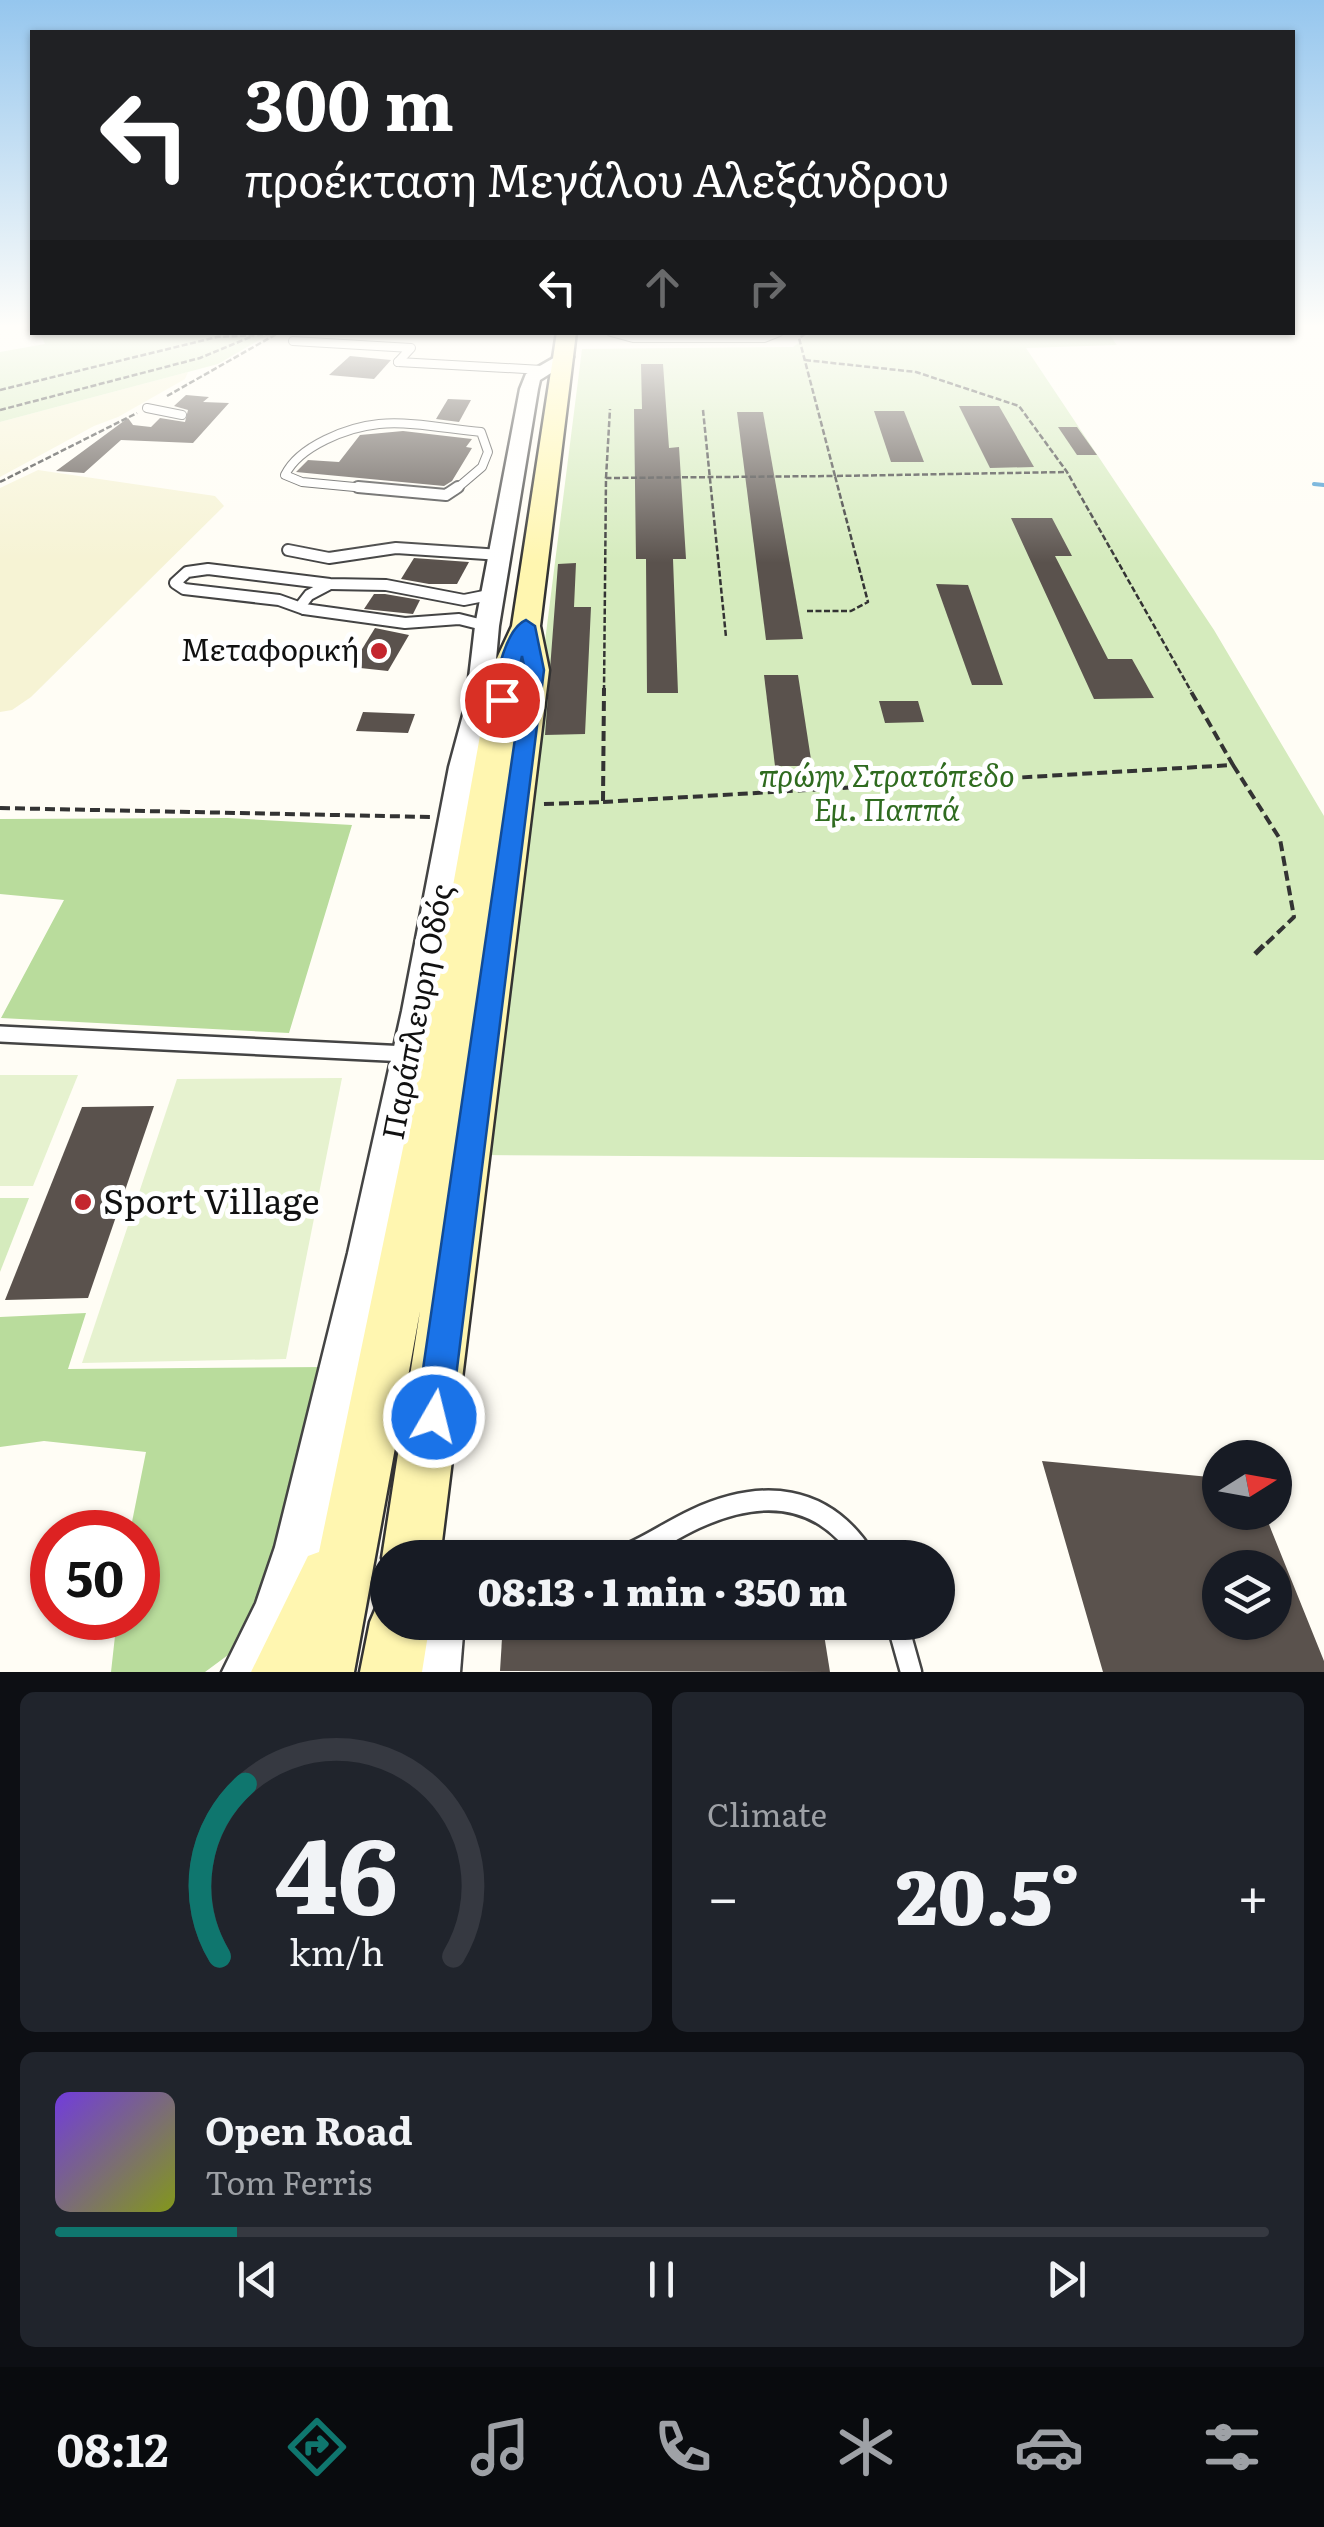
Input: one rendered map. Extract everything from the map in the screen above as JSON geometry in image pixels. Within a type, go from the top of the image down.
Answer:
[{"type":"main road","points":[[324,1672],[425,1170],[486,805],[534,670],[486,613],[542,407]]},
{"type":"main road","points":[[415,1540],[456,1259],[486,805]]},
{"type":"main road","points":[[282,1672],[330,1574],[359,1497]]},
{"type":"main road","points":[[391,1672],[397,1640]]},
{"type":"street","name":"Παράπλευρη Οδός","points":[[248,1672],[272,1626],[300,1538],[386,1178],[410,1054],[486,805],[479,704],[486,613],[501,555],[502,459],[522,407]]},
{"type":"street","points":[[438,1672],[441,1640]]},
{"type":"lane","points":[[147,408],[182,415]]},
{"type":"lane","points":[[380,424],[482,432],[502,459],[446,495],[302,482],[285,475],[292,461],[317,447],[358,428],[380,424]]},
{"type":"lane","points":[[288,550],[329,558],[396,548],[501,555]]},
{"type":"lane","points":[[208,569],[330,584],[386,585],[486,613],[405,623],[304,609],[279,600],[184,590],[175,581],[187,572],[208,569]]},
{"type":"lane","points":[[304,609],[302,604],[309,595],[330,584]]},
{"type":"lane","points":[[0,1034],[410,1054]]},
{"type":"lane","points":[[662,1540],[712,1512],[794,1502],[827,1513],[850,1540]]},
{"type":"lane","points":[[903,1640],[911,1672]]},
{"type":"path","points":[[807,611],[851,611],[868,602],[817,407]]},
{"type":"path","points":[[1019,407],[1067,472],[1233,765],[1280,839],[1294,917],[1255,954]]},
{"type":"path","points":[[603,802],[610,409]]},
{"type":"path","points":[[704,410],[726,636]]},
{"type":"path","points":[[606,478],[1067,472]]},
{"type":"path","points":[[0,808],[218,810],[603,802],[1233,765]]},
{"type":"shaded area","points":[[56,407],[136,407],[0,477],[0,422]]},
{"type":"shaded area","points":[[38,470],[215,496],[224,506],[31,697],[12,710],[0,712],[0,488]]},
{"type":"green space","points":[[0,407],[56,407],[0,422]]},
{"type":"green space","name":"πρώην Στρατόπεδο Εμ. Παππά","points":[[575,407],[1065,407],[1214,630],[1324,816],[1324,1160],[480,1155]]},
{"type":"green space","points":[[228,818],[352,825],[289,1033],[1,1018],[64,900],[0,894],[0,819]]},
{"type":"green space","points":[[0,1075],[78,1075],[33,1186],[0,1186]]},
{"type":"green space","points":[[342,1078],[286,1359],[82,1363],[177,1079]]},
{"type":"green space","points":[[0,1198],[29,1198],[0,1272]]},
{"type":"green space","points":[[86,1313],[68,1369],[328,1367],[247,1641],[205,1672],[111,1672],[115,1640],[160,1640],[160,1510],[134,1510],[146,1452],[44,1441],[0,1447],[0,1317]]},
{"type":"building","points":[[178,407],[225,407],[193,443],[121,440],[84,473],[56,471],[128,418],[133,425],[151,427],[160,418],[185,422],[188,410]]},
{"type":"building","points":[[443,407],[467,407],[459,422],[436,419]]},
{"type":"building","points":[[666,407],[669,448],[679,447],[686,559],[673,559],[678,693],[647,693],[646,559],[636,559],[634,409]]},
{"type":"building","points":[[960,407],[1000,407],[1034,467],[990,468]]},
{"type":"building","points":[[874,411],[904,411],[924,462],[891,462]]},
{"type":"building","points":[[737,412],[763,412],[803,639],[766,640]]},
{"type":"building","points":[[1058,427],[1077,427],[1097,455],[1077,455]]},
{"type":"building","points":[[403,431],[472,439],[466,447],[472,448],[452,481],[444,486],[296,472],[308,460],[339,462],[360,435]]},
{"type":"building","points":[[1011,518],[1052,518],[1072,556],[1055,556],[1108,659],[1132,659],[1154,698],[1094,699]]},
{"type":"building","points":[[414,558],[469,562],[457,584],[429,584],[401,579]]},
{"type":"building","points":[[576,563],[574,607],[591,607],[585,734],[545,735],[558,564]]},
{"type":"building","points":[[936,584],[968,585],[1003,685],[972,685]]},
{"type":"building","points":[[374,594],[420,600],[413,614],[364,609]]},
{"type":"building","points":[[375,628],[409,635],[388,671],[351,667]]},
{"type":"building","points":[[764,675],[798,675],[812,766],[775,766]]},
{"type":"building","points":[[879,701],[918,701],[924,722],[885,723]]},
{"type":"building","points":[[363,712],[415,714],[408,733],[356,731]]},
{"type":"building","name":"Sport Village","points":[[154,1106],[88,1298],[5,1300],[82,1107]]},
{"type":"building","points":[[1042,1461],[1202,1476],[1202,1530],[1271,1530],[1279,1550],[1202,1550],[1202,1640],[1292,1640],[1292,1582],[1324,1661],[1324,1672],[1103,1672]]},
{"type":"building","points":[[502,1640],[825,1640],[830,1672],[500,1671]]},
{"type":"waterway","points":[[1314,484],[1324,485]]},
{"type":"place","name":"Μεταφορική","points":[[379,651]]},
{"type":"place","name":"Sport Village","points":[[83,1202]]},
{"type":"route","points":[[434,1417],[534,670],[526,626],[507,669],[502,700]]}]
